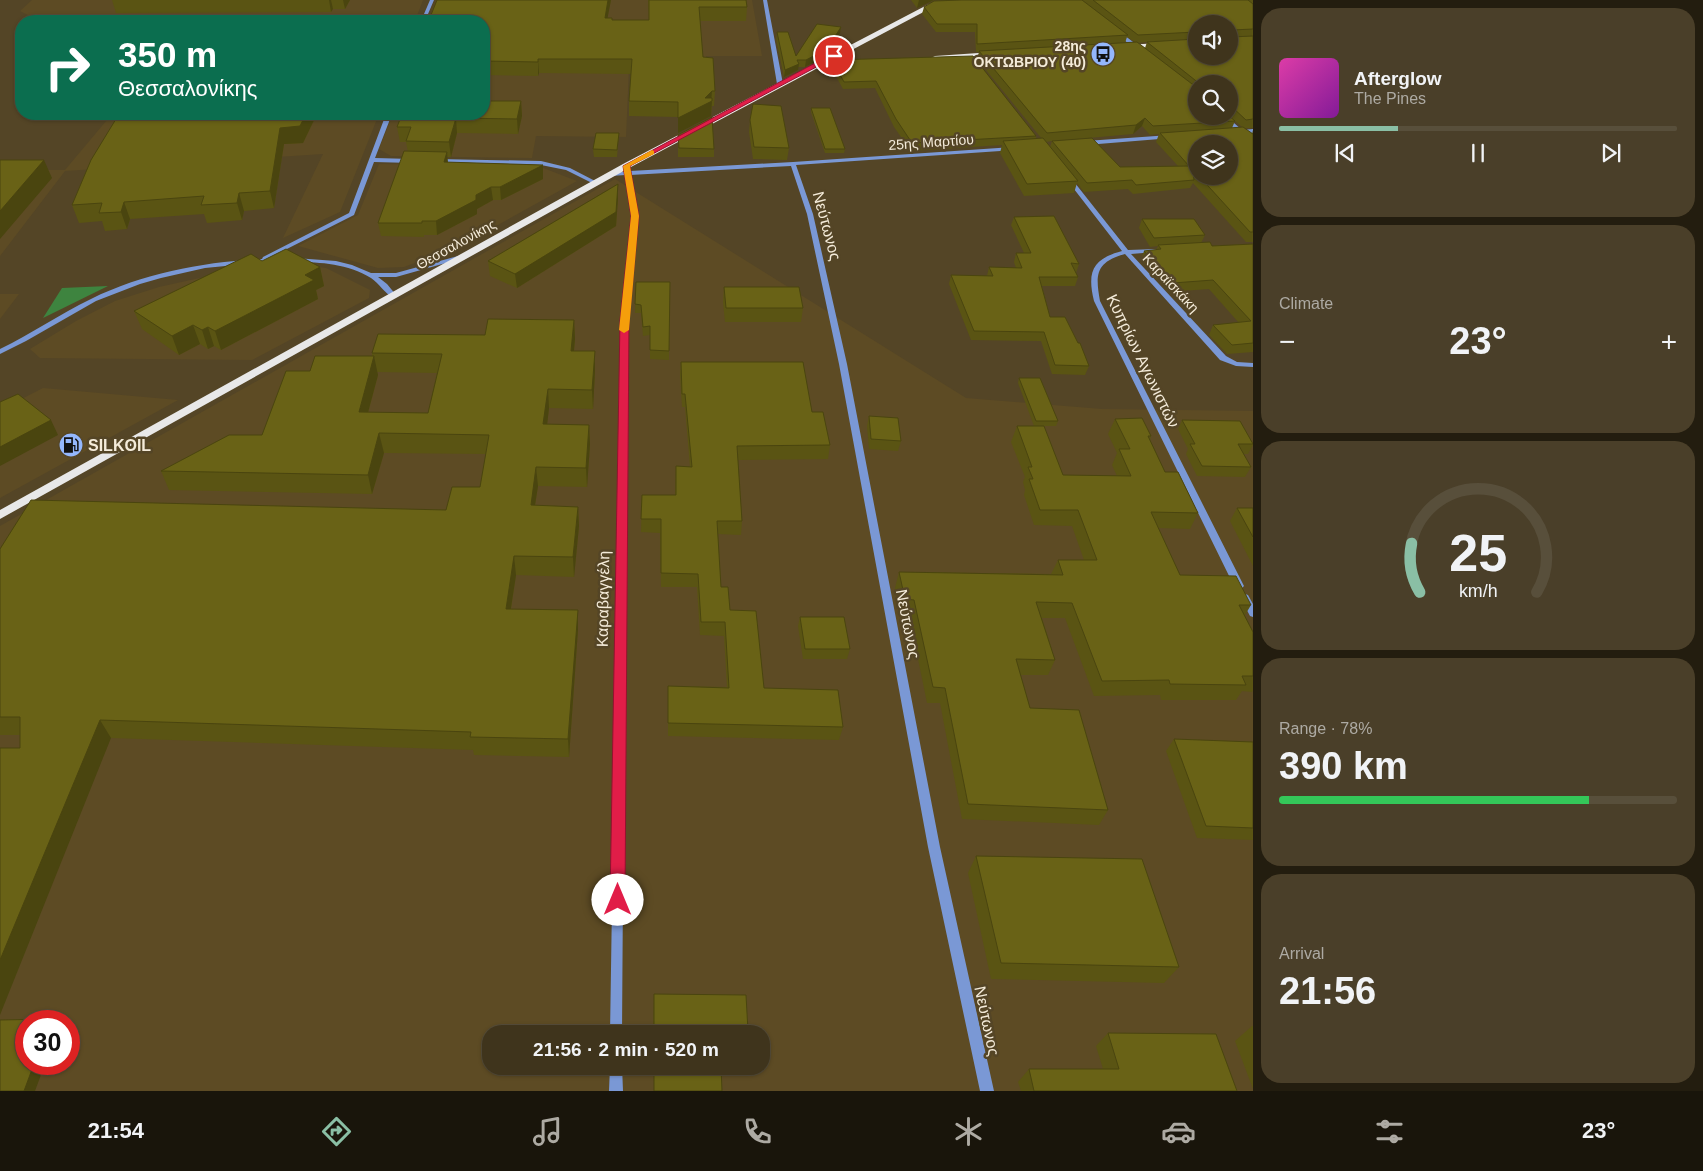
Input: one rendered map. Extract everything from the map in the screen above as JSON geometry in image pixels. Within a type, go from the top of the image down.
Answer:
[{"type":"main road","name":"Θεσσαλονίκης","points":[[0,514],[611,174],[627,170],[780,84],[932,3]]},
{"type":"main road","points":[[932,3],[950,4]]},
{"type":"main road","points":[[1116,48],[1188,43]]},
{"type":"main road","points":[[923,58],[1000,54]]},
{"type":"main road","points":[[818,64],[837,63]]},
{"type":"street","points":[[426,15],[432,0]]},
{"type":"street","points":[[765,0],[780,84]]},
{"type":"street","points":[[932,3],[942,0]]},
{"type":"street","points":[[1113,29],[1144,53]]},
{"type":"street","points":[[971,56],[977,63]]},
{"type":"street","points":[[261,260],[351,216],[387,120]]},
{"type":"street","points":[[1233,125],[1253,142]]},
{"type":"street","points":[[1231,132],[1253,131]]},
{"type":"street","points":[[1083,144],[1182,136]]},
{"type":"street","name":"25ης Μαρτίου","points":[[627,170],[793,164],[1024,148]]},
{"type":"street","points":[[372,160],[422,161]]},
{"type":"street","points":[[432,161],[541,163],[568,169],[596,183]]},
{"type":"street","name":"Νεύτωνος","points":[[793,164],[810,214],[843,364],[934,847],[987,1091]]},
{"type":"street","points":[[1061,169],[1126,252]]},
{"type":"street","name":"Καραβαγγέλη","points":[[616,1025],[624,320],[635,216],[627,170]]},
{"type":"street","name":"Καραϊσκάκη","points":[[1126,252],[1165,250]]},
{"type":"street","name":"Καραϊσκάκη","points":[[1126,252],[1223,358],[1236,364],[1253,365]]},
{"type":"street","name":"Κυπρίων Αγωνιστών","points":[[1126,252],[1112,255],[1097,266],[1094,273],[1093,286],[1097,301],[1253,613]]},
{"type":"street","points":[[368,274],[396,275],[462,257]]},
{"type":"street","points":[[0,352],[95,300],[150,278],[199,268],[261,260],[316,260],[353,267],[382,282],[394,296]]},
{"type":"street","points":[[616,1075],[616,1091]]},
{"type":"shaded area","points":[[32,0],[423,0],[417,15],[28,15],[20,11]]},
{"type":"shaded area","points":[[436,0],[752,0],[762,56],[706,56],[707,68],[629,68],[626,137],[536,136],[532,158],[391,156],[379,149],[391,120],[490,120],[490,15],[430,15]]},
{"type":"shaded area","points":[[107,120],[377,120],[340,212],[283,238],[323,154],[65,171],[0,256],[0,170],[65,170]]},
{"type":"shaded area","points":[[379,164],[538,166],[577,181],[458,247],[404,267],[378,268],[298,246],[358,215]]},
{"type":"shaded area","points":[[615,179],[966,398],[1102,409],[1253,411],[1253,1091],[0,1091],[0,526]]},
{"type":"shaded area","points":[[258,265],[326,268],[370,290],[369,298],[252,360],[40,358],[30,349],[76,321],[115,301],[159,287]]},
{"type":"shaded area","points":[[0,294],[19,294],[0,319]]},
{"type":"shaded area","points":[[43,388],[178,400],[0,498],[0,410]]},
{"type":"green space","points":[[108,286],[43,318],[62,288]]},
{"type":"building","points":[[437,0],[608,0],[605,18],[612,18],[612,20],[649,20],[649,0],[746,0],[747,7],[699,7],[703,57],[713,58],[715,91],[712,91],[705,98],[712,98],[712,101],[678,118],[678,102],[629,101],[632,59],[538,59],[538,62],[490,61],[490,15],[431,15]]},
{"type":"building","points":[[1082,0],[1128,35],[977,44],[977,24],[937,24],[924,7],[934,1]]},
{"type":"building","points":[[1093,0],[1248,0],[1253,4],[1253,29],[1238,30],[1238,15],[1188,15],[1188,32],[1138,35]]},
{"type":"building","points":[[817,24],[841,27],[827,49],[806,60],[797,60],[799,64],[785,70],[777,32],[788,32],[796,56]]},
{"type":"building","points":[[1253,36],[1253,119],[1246,120],[1238,113],[1238,75],[1189,75],[1147,42],[1188,39],[1188,65],[1238,65],[1238,37]]},
{"type":"building","points":[[1137,42],[1188,81],[1188,124],[1153,126],[1145,118],[1136,125],[1047,133],[979,51]]},
{"type":"building","points":[[973,56],[1036,136],[912,143],[896,119],[876,81],[844,82],[832,60]]},
{"type":"building","points":[[490,101],[521,101],[517,119],[490,119]]},
{"type":"building","points":[[753,104],[781,106],[789,148],[754,147],[750,120]]},
{"type":"building","points":[[811,108],[830,108],[845,149],[825,149]]},
{"type":"building","points":[[712,117],[714,149],[679,148],[678,135]]},
{"type":"building","points":[[115,120],[303,120],[300,126],[280,128],[270,191],[239,193],[237,203],[201,205],[204,196],[124,202],[121,212],[99,213],[102,203],[72,205],[91,160]]},
{"type":"building","points":[[400,120],[455,120],[449,142],[406,141],[411,127],[397,127]]},
{"type":"building","points":[[1243,127],[1253,134],[1253,232],[1250,232],[1207,185],[1238,185],[1238,135],[1188,135],[1188,165],[1160,133]]},
{"type":"building","points":[[596,133],[619,133],[617,150],[593,149]]},
{"type":"building","points":[[1043,138],[1078,181],[1027,184],[1003,141]]},
{"type":"building","points":[[1092,138],[1120,167],[1188,166],[1188,181],[1136,185],[1132,180],[1087,183],[1052,141]]},
{"type":"building","points":[[404,151],[447,152],[444,162],[543,165],[500,187],[491,187],[476,195],[476,200],[436,221],[422,221],[422,223],[378,223]]},
{"type":"building","points":[[0,160],[44,160],[0,211]]},
{"type":"building","points":[[618,184],[616,212],[515,274],[488,261]]},
{"type":"building","points":[[1054,216],[1079,264],[1071,263],[1078,277],[1039,277],[1050,317],[1065,317],[1078,343],[1080,343],[1089,366],[1055,365],[1044,332],[974,331],[951,275],[993,276],[989,267],[1022,268],[1016,253],[1031,253],[1014,217]]},
{"type":"building","points":[[1142,219],[1194,219],[1205,235],[1154,238]]},
{"type":"building","points":[[1210,242],[1212,246],[1253,244],[1253,343],[1232,345],[1213,325],[1251,321],[1213,280],[1173,283],[1144,251],[1161,249],[1158,245]]},
{"type":"building","points":[[286,249],[320,267],[305,275],[314,280],[215,331],[208,327],[202,330],[193,325],[172,336],[134,311],[251,254],[262,261]]},
{"type":"building","points":[[636,282],[670,282],[669,351],[650,350],[650,326],[643,327],[641,305],[635,304]]},
{"type":"building","points":[[724,287],[799,287],[803,308],[726,308]]},
{"type":"building","points":[[488,319],[574,320],[571,351],[595,351],[592,390],[548,389],[543,424],[589,425],[586,468],[536,467],[531,505],[578,507],[573,557],[514,556],[506,609],[578,610],[568,739],[470,737],[471,732],[100,720],[0,960],[0,748],[20,748],[20,717],[0,717],[0,549],[31,500],[446,510],[452,487],[480,487],[489,435],[379,433],[368,475],[161,471],[229,435],[262,435],[286,371],[310,371],[315,356],[374,356],[359,412],[428,413],[442,354],[372,353],[378,334],[485,335]]},
{"type":"building","points":[[681,362],[803,362],[812,412],[823,412],[830,445],[737,446],[742,521],[717,521],[721,587],[728,587],[730,610],[756,611],[764,688],[838,690],[843,727],[668,723],[668,686],[729,688],[725,622],[701,622],[698,574],[661,573],[661,519],[641,519],[642,495],[676,495],[676,466],[692,467],[685,394],[682,394]]},
{"type":"building","points":[[1019,378],[1040,378],[1058,421],[1036,421]]},
{"type":"building","points":[[18,394],[51,420],[0,447],[0,402]]},
{"type":"building","points":[[869,416],[898,418],[901,441],[871,439]]},
{"type":"building","points":[[1142,418],[1151,436],[1148,436],[1165,472],[1178,472],[1198,513],[1151,512],[1180,575],[1236,576],[1251,605],[1239,605],[1253,632],[1253,676],[1242,676],[1246,685],[1170,684],[1169,680],[1102,681],[1072,603],[1036,602],[1055,660],[1016,659],[1030,708],[1079,710],[1108,810],[968,804],[945,688],[933,687],[914,600],[905,599],[899,572],[1063,575],[1058,560],[1097,560],[1078,510],[1040,510],[1029,479],[1033,479],[1028,467],[1032,467],[1017,426],[1044,426],[1063,475],[1131,476],[1119,449],[1130,449],[1115,419]]},
{"type":"building","points":[[1182,420],[1240,421],[1253,444],[1238,444],[1251,467],[1202,466],[1190,444],[1195,444]]},
{"type":"building","points":[[1237,508],[1253,508],[1253,537]]},
{"type":"building","points":[[800,617],[844,617],[850,649],[805,649]]},
{"type":"building","points":[[1174,739],[1253,742],[1253,828],[1206,826]]},
{"type":"building","points":[[976,856],[1142,859],[1179,967],[1001,963]]},
{"type":"building","points":[[654,994],[746,995],[748,1025],[654,1025]]},
{"type":"building","points":[[0,1020],[15,1020],[15,1075],[30,1075],[24,1091],[0,1091]]},
{"type":"building","points":[[1108,1033],[1216,1034],[1237,1091],[1034,1091],[1029,1069],[1119,1069]]},
{"type":"building","points":[[654,1075],[721,1075],[722,1091],[654,1091]]},
{"type":"slow traffic","points":[[624,330],[635,216],[626,166],[652,152]]},
{"type":"place","name":"28ης ΟΚΤΩΒΡΙΟΥ (40)","points":[[1103,54]]},
{"type":"place","name":"SILKOIL","points":[[71,445]]},
{"type":"route","points":[[618,900],[624,320],[635,216],[626,166],[834,56]]}]
